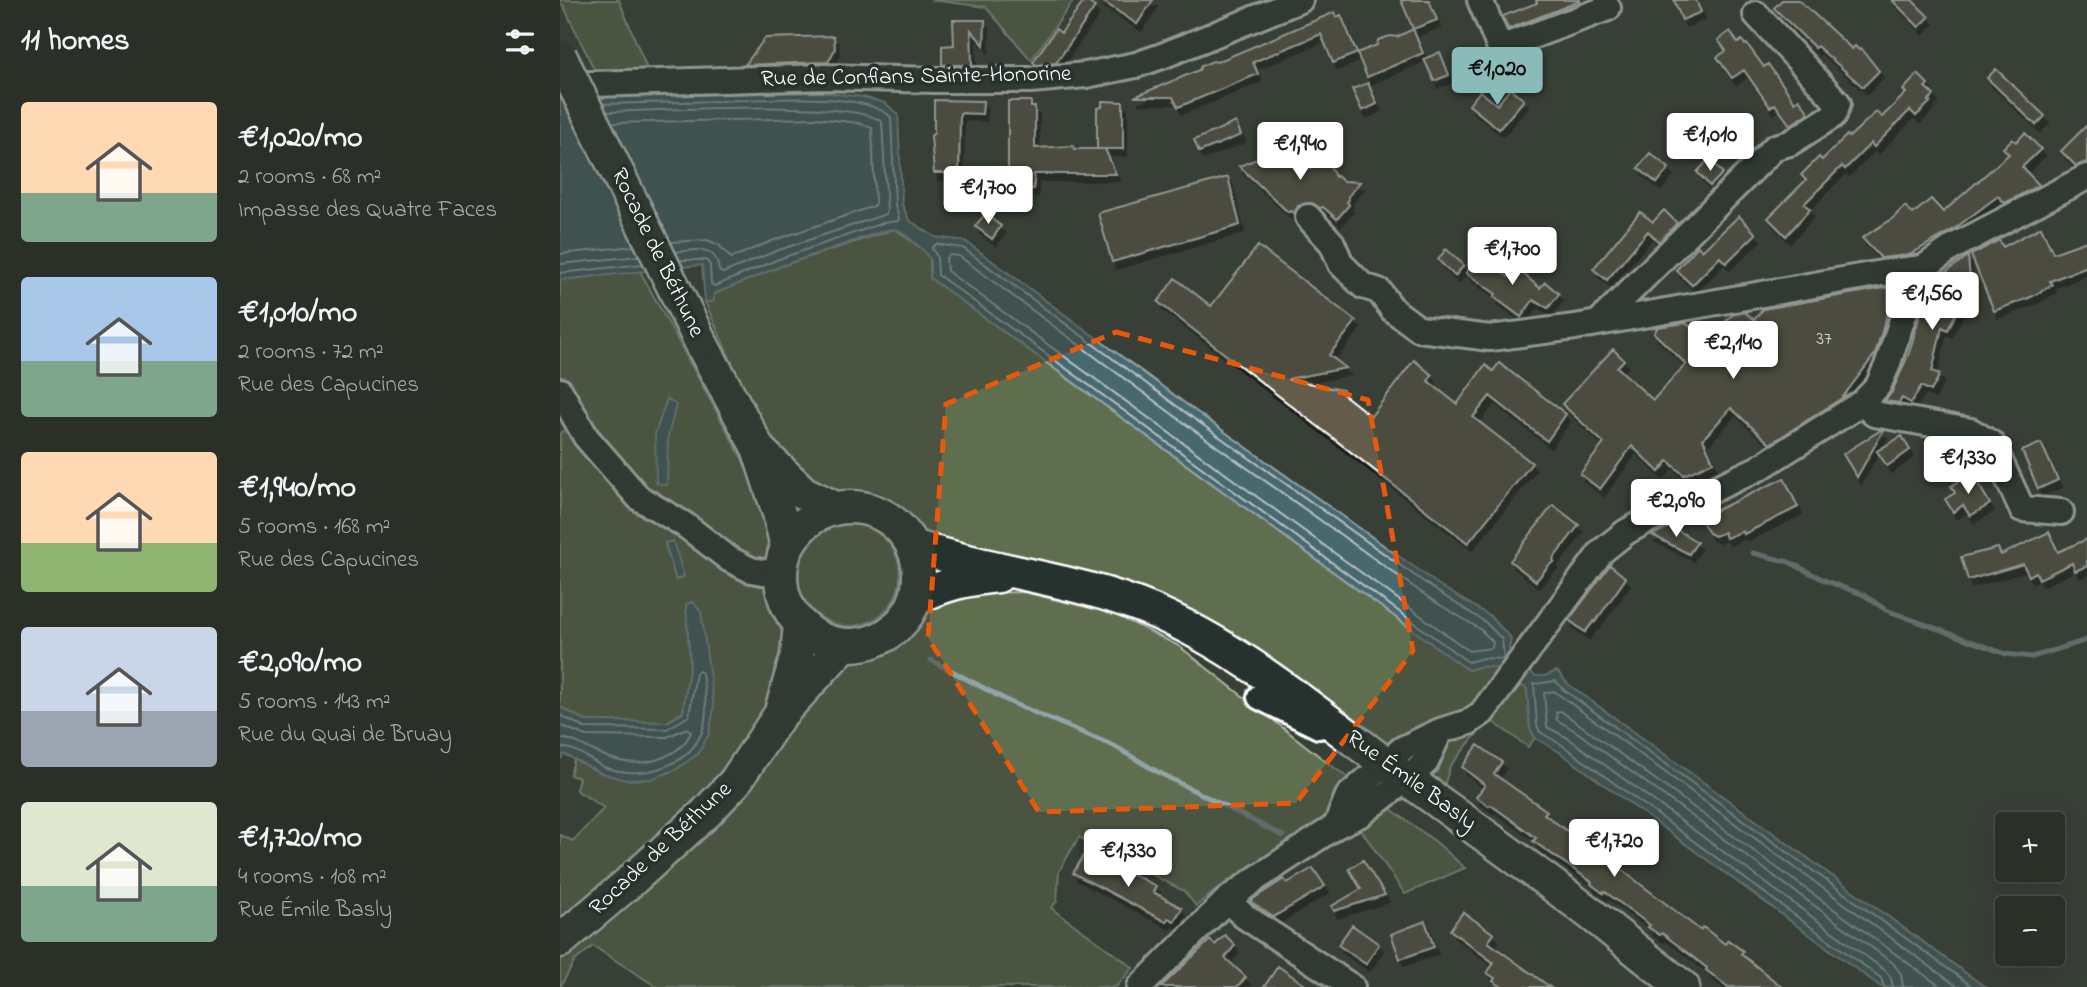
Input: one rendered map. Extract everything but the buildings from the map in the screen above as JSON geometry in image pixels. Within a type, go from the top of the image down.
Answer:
[{"type":"main road","name":"Rocade de Béthune","points":[[560,56],[702,345],[758,448],[779,513],[784,561]]},
{"type":"main road","name":"Rocade de Béthune","points":[[758,448],[804,493],[835,508]]},
{"type":"main road","points":[[854,507],[880,514],[903,531],[913,546],[918,563],[920,580],[908,615],[896,629],[881,639],[863,645],[828,642],[813,635],[800,624],[790,610],[783,593],[784,561],[799,529],[816,516],[835,508],[854,507]]},
{"type":"main road","name":"Rue Émile Basly","points":[[913,546],[943,556],[1107,593],[1154,611],[1227,648],[1389,778],[1595,933],[1657,968]]},
{"type":"main road","points":[[916,598],[948,583],[969,578],[1024,574]]},
{"type":"main road","name":"Rue Émile Basly","points":[[1154,611],[1207,650],[1260,696],[1389,778],[1455,813],[1600,921],[1683,987]]},
{"type":"main road","name":"Rocade de Béthune","points":[[779,716],[797,656],[800,624]]},
{"type":"main road","name":"Rocade de Béthune","points":[[560,941],[706,813],[735,782],[779,716],[844,645]]},
{"type":"street","name":"Rue de Conflans Sainte-Honorine","points":[[560,85],[825,77],[1016,80],[1086,75],[1136,65],[1162,56],[1300,0]]},
{"type":"street","points":[[1480,0],[1500,48],[1608,8]]},
{"type":"street","points":[[1599,323],[1776,147],[1790,143],[1834,115],[1838,103],[1756,14]]},
{"type":"street","points":[[1307,217],[1332,243],[1341,264],[1363,286],[1379,291],[1393,310],[1419,329],[1490,338],[1599,323],[1923,268],[1953,247],[2087,177]]},
{"type":"street","points":[[1140,987],[1227,900],[1336,826],[1348,796],[1426,762],[1440,731],[1469,722],[1482,713],[1602,551],[1626,531],[1759,468],[1862,403],[1878,386],[1923,268]]},
{"type":"street","points":[[560,391],[586,437],[639,498],[685,525],[729,559],[751,570],[784,561]]},
{"type":"street","points":[[1862,403],[1874,414],[1970,431],[1992,444],[2022,509],[2062,512]]},
{"type":"street","points":[[1227,900],[1244,916],[1352,987]]},
{"type":"highlighted area","points":[[1116,332],[1368,400],[1413,651],[1296,803],[1039,812],[928,638],[946,404]]},
{"type":"green space","points":[[560,0],[619,0],[647,69],[594,69],[563,5],[560,5]]},
{"type":"green space","points":[[931,0],[1074,0],[1031,60],[986,7]]},
{"type":"green space","points":[[895,229],[925,251],[930,259],[930,278],[1468,670],[1494,667],[1527,689],[1530,728],[1535,738],[1528,747],[1489,719],[1450,766],[1445,783],[1379,746],[1250,652],[927,539],[888,506],[871,496],[819,490],[789,460],[760,418],[705,302],[714,301],[714,294],[781,266]]},
{"type":"green space","points":[[640,271],[758,488],[770,529],[766,596],[770,611],[787,640],[845,662],[860,661],[889,651],[917,629],[930,606],[982,593],[1024,592],[1112,613],[1179,646],[1324,760],[1436,842],[1465,868],[1405,894],[1336,793],[1329,817],[1225,883],[1196,906],[1184,891],[1079,837],[1059,871],[1057,901],[1051,908],[1133,968],[1116,987],[657,987],[593,946],[575,961],[560,987],[560,835],[573,841],[604,808],[576,790],[579,778],[570,775],[574,759],[601,773],[709,734],[686,605],[690,662],[683,712],[667,722],[586,721],[560,707],[560,433],[569,428],[560,414],[560,280]],"holes":[[[673,542],[683,577],[676,580],[665,544]]]},
{"type":"green space","points":[[849,524],[878,532],[892,546],[900,575],[892,604],[878,618],[849,626],[820,618],[806,604],[798,575],[806,546],[820,532]]},
{"type":"water","points":[[819,92],[863,97],[885,103],[898,114],[902,204],[909,220],[935,237],[965,241],[1197,412],[1442,587],[1490,616],[1511,638],[1509,648],[1512,657],[1535,676],[1545,676],[1557,671],[1568,684],[1985,987],[1881,987],[1558,751],[1535,738],[1530,728],[1527,689],[1493,667],[1468,670],[930,278],[930,259],[902,232],[895,229],[885,230],[781,266],[714,294],[714,301],[705,302],[702,265],[560,280],[560,98]]},
{"type":"water","points":[[667,399],[676,405],[668,436],[667,485],[656,483],[655,434]]},
{"type":"water","points":[[673,541],[684,576],[676,580],[665,543]]},
{"type":"water","points":[[693,602],[701,612],[714,708],[709,734],[698,754],[675,770],[651,779],[626,780],[601,773],[564,754],[560,760],[560,707],[586,721],[667,722],[683,713],[690,662],[686,604]]},
{"type":"waterway","points":[[1753,553],[1789,562],[1826,581],[1864,595],[1886,610],[2006,654],[2032,657],[2087,640]]},
{"type":"waterway","points":[[931,660],[1010,702],[1114,746],[1156,771],[1283,836]]}]
